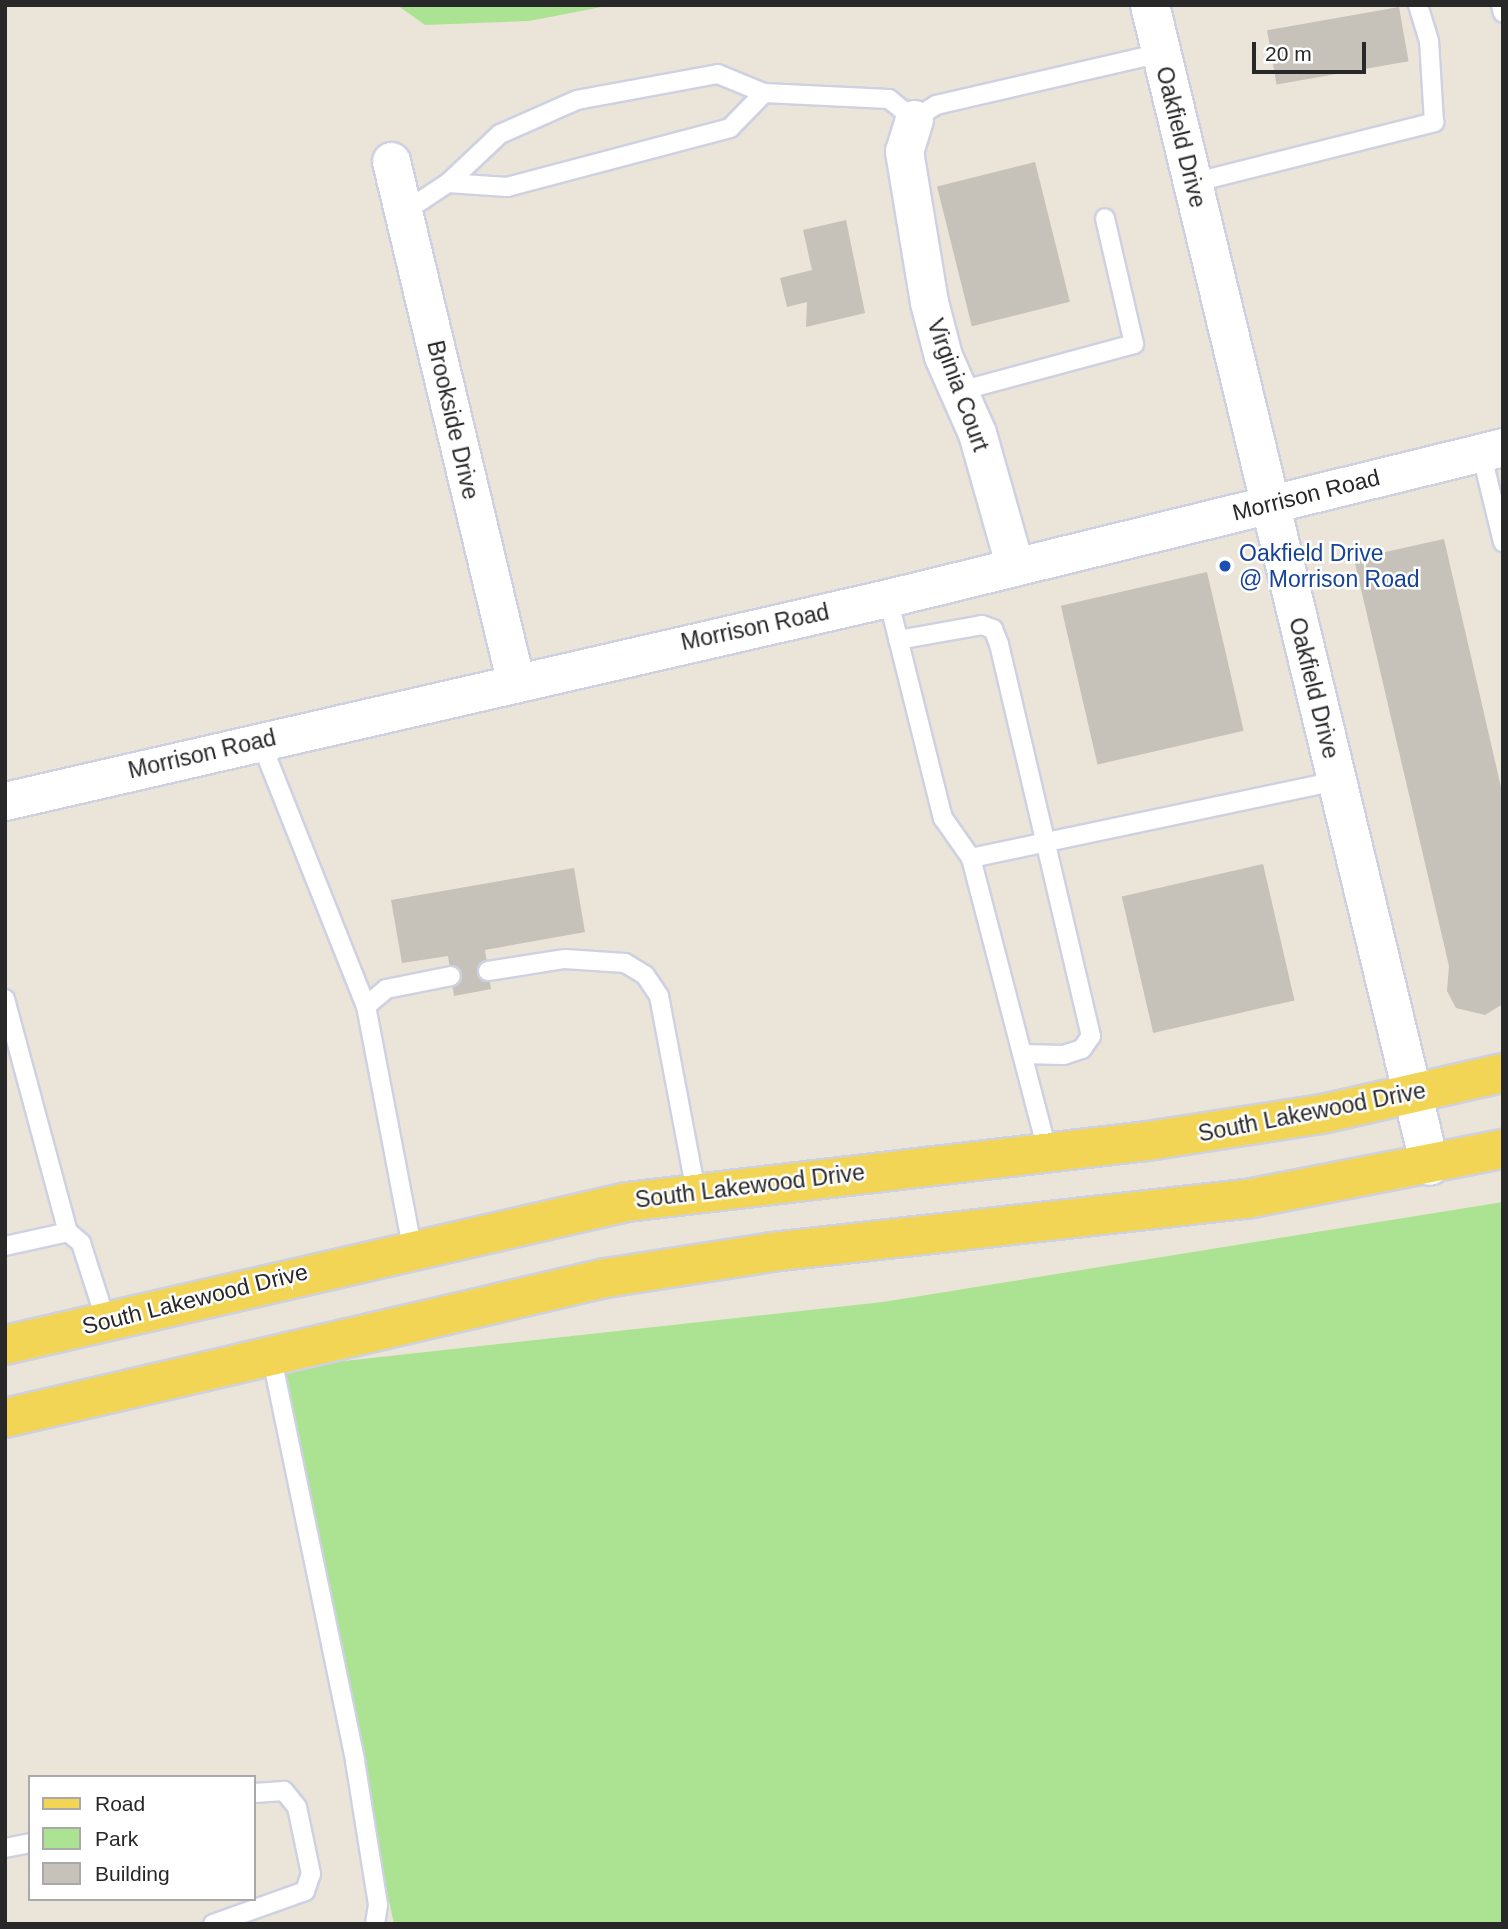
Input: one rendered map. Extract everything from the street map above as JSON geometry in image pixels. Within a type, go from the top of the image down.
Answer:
[{"type":"main road","name":"South Lakewood Drive","points":[[5,1345],[412,1247],[696,1192],[1047,1149],[1147,1141],[1412,1094],[1503,1073]]},
{"type":"main road","points":[[5,1418],[271,1354],[664,1268],[1150,1213],[1430,1166],[1503,1149]]},
{"type":"street","name":"Oakfield Drive","points":[[1150,5],[1430,1166]]},
{"type":"street","name":"Virginia Court","points":[[914,119],[905,150],[912,220],[943,356],[960,391],[1015,567]]},
{"type":"street","name":"Brookside Drive","points":[[391,161],[515,680]]},
{"type":"street","name":"Morrison Road","points":[[5,801],[515,680],[888,598],[1492,450]]},
{"type":"lane","points":[[1192,183],[1434,122],[1429,41],[1419,5]]},
{"type":"lane","points":[[1501,5],[1503,13]]},
{"type":"lane","points":[[404,212],[448,183],[500,135],[577,100],[719,74],[764,93],[889,99],[914,119],[936,106],[1161,53]]},
{"type":"lane","points":[[448,183],[507,187],[730,128],[764,93]]},
{"type":"lane","points":[[960,391],[1134,344],[1105,218]]},
{"type":"lane","points":[[1492,450],[1503,542]]},
{"type":"lane","points":[[888,598],[943,818],[971,858],[1047,1149]]},
{"type":"lane","points":[[898,640],[982,625],[993,629],[1042,843],[1091,1036],[1082,1049],[1064,1055],[1023,1054]]},
{"type":"lane","points":[[260,740],[366,1006],[412,1247]]},
{"type":"lane","points":[[971,858],[1337,781]]},
{"type":"lane","points":[[488,971],[565,959],[625,963],[645,975],[659,996],[696,1192]]},
{"type":"lane","points":[[366,1006],[386,989],[451,976]]},
{"type":"lane","points":[[5,999],[68,1232],[81,1243],[106,1321]]},
{"type":"lane","points":[[5,1246],[68,1232]]},
{"type":"lane","points":[[271,1354],[355,1761],[378,1905],[375,1924]]},
{"type":"lane","points":[[213,1924],[305,1891],[311,1874],[297,1807],[284,1791],[256,1793]]},
{"type":"lane","points":[[5,1848],[28,1843]]},
{"type":"green space","points":[[397,5],[612,5],[529,21],[425,25]]},
{"type":"green space","points":[[1503,1202],[1503,1924],[394,1924],[277,1375],[326,1363],[883,1302]]},
{"type":"building","points":[[1399,7],[1409,61],[1277,84],[1267,30]]},
{"type":"building","points":[[1035,162],[1070,302],[972,326],[937,186]]},
{"type":"building","points":[[846,220],[865,313],[806,327],[807,302],[787,307],[780,278],[812,270],[803,230]]},
{"type":"building","points":[[1444,539],[1503,796],[1503,1004],[1485,1015],[1456,1008],[1447,991],[1449,966],[1354,559]]},
{"type":"building","points":[[1207,572],[1244,731],[1098,765],[1061,606]]},
{"type":"building","points":[[1263,864],[1294,1000],[1153,1033],[1122,897]]},
{"type":"building","points":[[574,868],[585,932],[485,950],[491,989],[454,996],[448,956],[402,963],[391,900]]},
{"type":"place","name":"Oakfield Drive @ Morrison Road","points":[[1225,566]]}]
